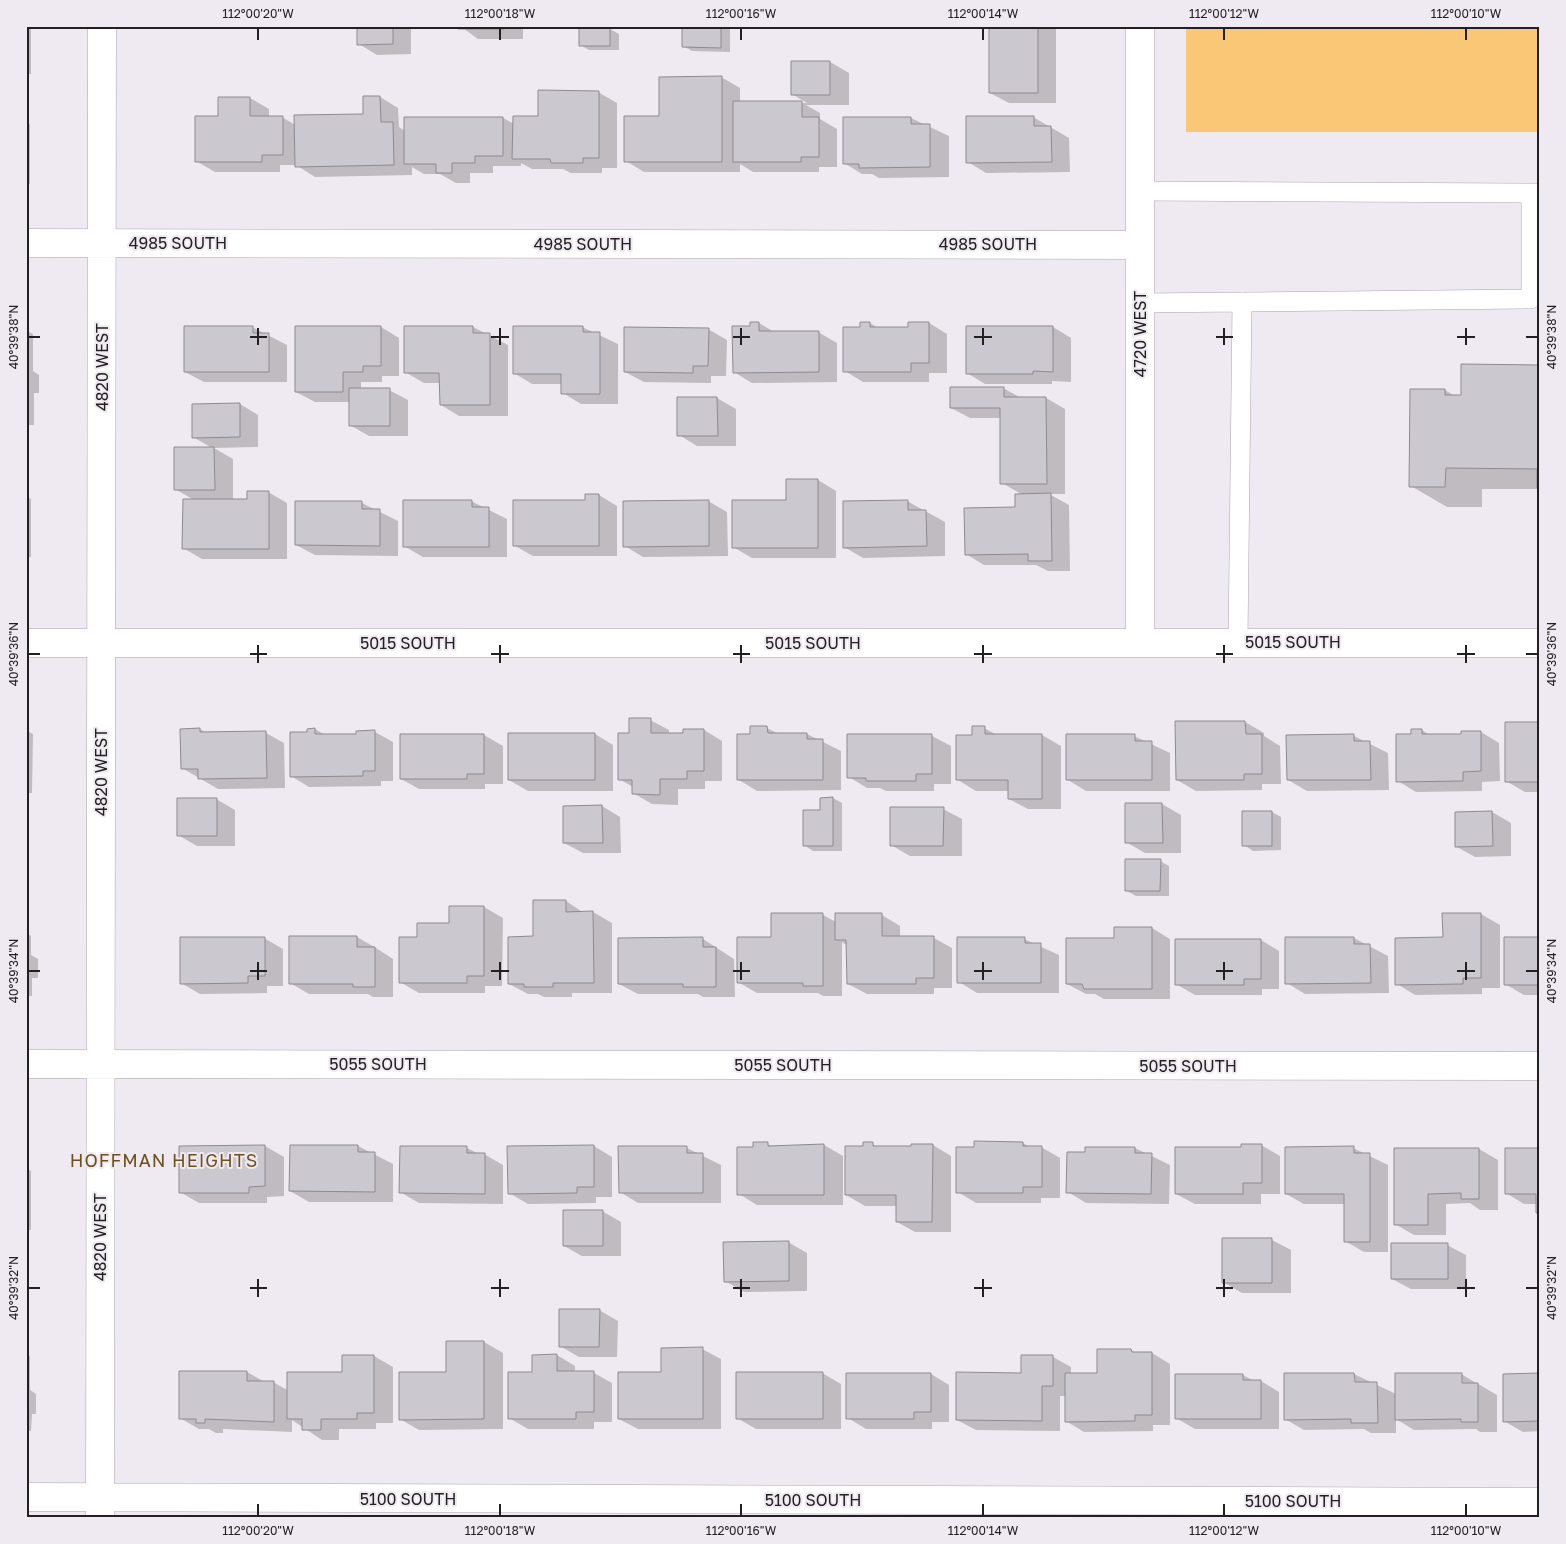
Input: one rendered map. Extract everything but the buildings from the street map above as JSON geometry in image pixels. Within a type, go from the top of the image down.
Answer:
[{"type":"street","name":"4820 WEST","points":[[100,1508],[102,26]]},
{"type":"street","name":"4720 WEST","points":[[1140,26],[1140,642]]},
{"type":"street","name":"4985 SOUTH","points":[[26,243],[1140,245]]},
{"type":"street","name":"5015 SOUTH","points":[[26,643],[1540,643]]},
{"type":"street","name":"5055 SOUTH","points":[[26,1064],[1540,1066]]},
{"type":"street","name":"5100 SOUTH","points":[[26,1497],[100,1508],[1540,1502]]},
{"type":"lane","points":[[1140,191],[1535,193],[1531,299],[1140,303]]},
{"type":"lane","points":[[1238,642],[1242,302]]},
{"type":"shaded area","points":[[1186,26],[1540,26],[1540,132],[1186,132]]},
{"type":"district","name":"HOFFMAN HEIGHTS","points":[[164,1160]]}]
